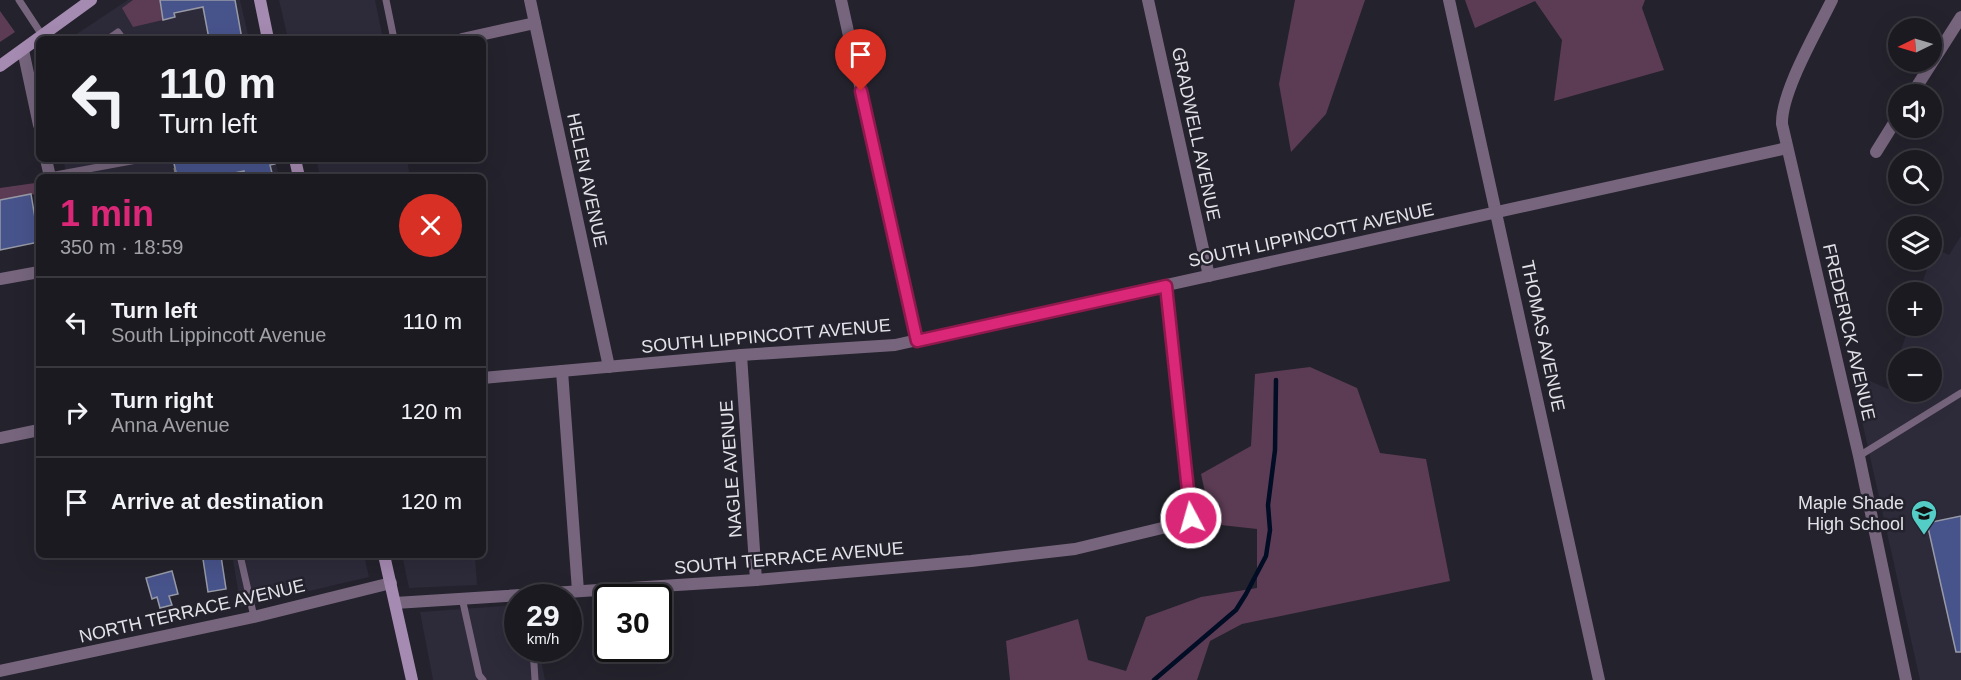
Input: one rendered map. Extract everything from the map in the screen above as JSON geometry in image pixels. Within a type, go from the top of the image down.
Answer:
[{"type":"main road","points":[[42,35],[91,0]]},
{"type":"main road","points":[[260,0],[267,36]]},
{"type":"main road","points":[[0,66],[36,40]]},
{"type":"main road","points":[[385,558],[412,680]]},
{"type":"street","name":"HELEN AVENUE","points":[[530,0],[609,367]]},
{"type":"street","points":[[841,0],[917,341]]},
{"type":"street","name":"GRADWELL AVENUE","points":[[1149,0],[1209,276]]},
{"type":"street","name":"THOMAS AVENUE","points":[[1449,0],[1498,213],[1599,680]]},
{"type":"street","name":"FREDERICK AVENUE","points":[[1832,0],[1788,93],[1782,111],[1782,124],[1859,456],[1906,680]]},
{"type":"street","points":[[1918,84],[1961,17]]},
{"type":"street","points":[[476,36],[535,23]]},
{"type":"street","points":[[22,50],[36,112]]},
{"type":"street","points":[[1876,152],[1888,133]]},
{"type":"street","name":"SOUTH LIPPINCOTT AVENUE","points":[[486,378],[741,355],[841,350],[917,341],[1787,148]]},
{"type":"street","points":[[0,279],[36,273]]},
{"type":"street","name":"SOUTH TERRACE AVENUE","points":[[582,591],[756,580],[971,561],[1075,549],[1183,523],[1191,518],[1166,286]]},
{"type":"street","name":"NAGLE AVENUE","points":[[741,355],[756,580]]},
{"type":"street","points":[[562,371],[577,584]]},
{"type":"street","points":[[0,438],[36,431]]},
{"type":"street","name":"NORTH TERRACE AVENUE","points":[[0,671],[254,617],[390,583]]},
{"type":"street","name":"SOUTH TERRACE AVENUE","points":[[395,603],[504,597]]},
{"type":"lane","points":[[19,0],[42,35]]},
{"type":"lane","points":[[386,0],[393,36]]},
{"type":"lane","points":[[65,174],[127,162]]},
{"type":"lane","points":[[1859,456],[1961,393]]},
{"type":"lane","points":[[241,558],[254,617]]},
{"type":"lane","points":[[462,598],[479,675],[483,680]]},
{"type":"lane","points":[[534,662],[535,680]]},
{"type":"shaded area","points":[[128,0],[240,0],[248,36],[74,36]]},
{"type":"shaded area","points":[[133,0],[160,0],[163,20],[133,27],[122,8]]},
{"type":"shaded area","points":[[279,0],[375,0],[382,36],[287,36]]},
{"type":"shaded area","points":[[1295,0],[1365,0],[1326,114],[1291,152],[1279,84]]},
{"type":"shaded area","points":[[1465,0],[1645,0],[1642,8],[1664,70],[1554,101],[1562,40],[1535,1],[1475,28]]},
{"type":"shaded area","points":[[0,11],[15,32],[0,42]]},
{"type":"shaded area","points":[[64,162],[276,162],[278,174],[66,174]]},
{"type":"shaded area","points":[[317,162],[408,162],[410,174],[319,174]]},
{"type":"shaded area","points":[[35,183],[36,195],[31,194],[0,200],[0,188]]},
{"type":"shaded area","name":"Maple Shade High School","points":[[1961,236],[1961,680],[1920,680],[1851,372],[1888,389],[1888,402],[1942,402],[1942,348],[1902,348],[1906,336],[1942,336],[1942,282],[1922,282],[1927,270],[1942,270],[1942,251],[1949,255]]},
{"type":"shaded area","points":[[1310,367],[1357,388],[1380,453],[1426,459],[1450,581],[1242,624],[1210,641],[1197,680],[1010,680],[1006,641],[1078,619],[1088,660],[1126,671],[1146,617],[1201,597],[1257,588],[1257,529],[1212,524],[1201,474],[1251,446],[1255,374]]},
{"type":"shaded area","points":[[233,558],[365,558],[369,577],[241,607]]},
{"type":"shaded area","points":[[403,558],[475,558],[477,585],[409,588]]},
{"type":"shaded area","points":[[504,606],[504,662],[542,662],[545,680],[433,680],[420,612]]},
{"type":"building","points":[[160,0],[235,0],[241,36],[208,36],[203,7],[174,13],[175,17],[163,20]]},
{"type":"building","points":[[174,162],[275,162],[275,164],[270,165],[272,174],[244,174],[244,171],[230,174],[176,174]]},
{"type":"building","points":[[31,194],[36,224],[36,243],[0,250],[0,200]]},
{"type":"building","points":[[1961,516],[1961,652],[1956,652],[1927,523]]},
{"type":"building","points":[[221,558],[226,589],[208,592],[203,559]]},
{"type":"building","points":[[172,571],[178,594],[169,596],[172,605],[160,608],[157,597],[152,599],[146,578]]},
{"type":"waterway","points":[[1154,680],[1236,610],[1266,556],[1270,530],[1268,505],[1275,450],[1276,380]]},
{"type":"place","name":"Maple Shade High School","points":[[1924,536]]},
{"type":"route","points":[[861,91],[917,341],[1166,286],[1191,518]]}]
